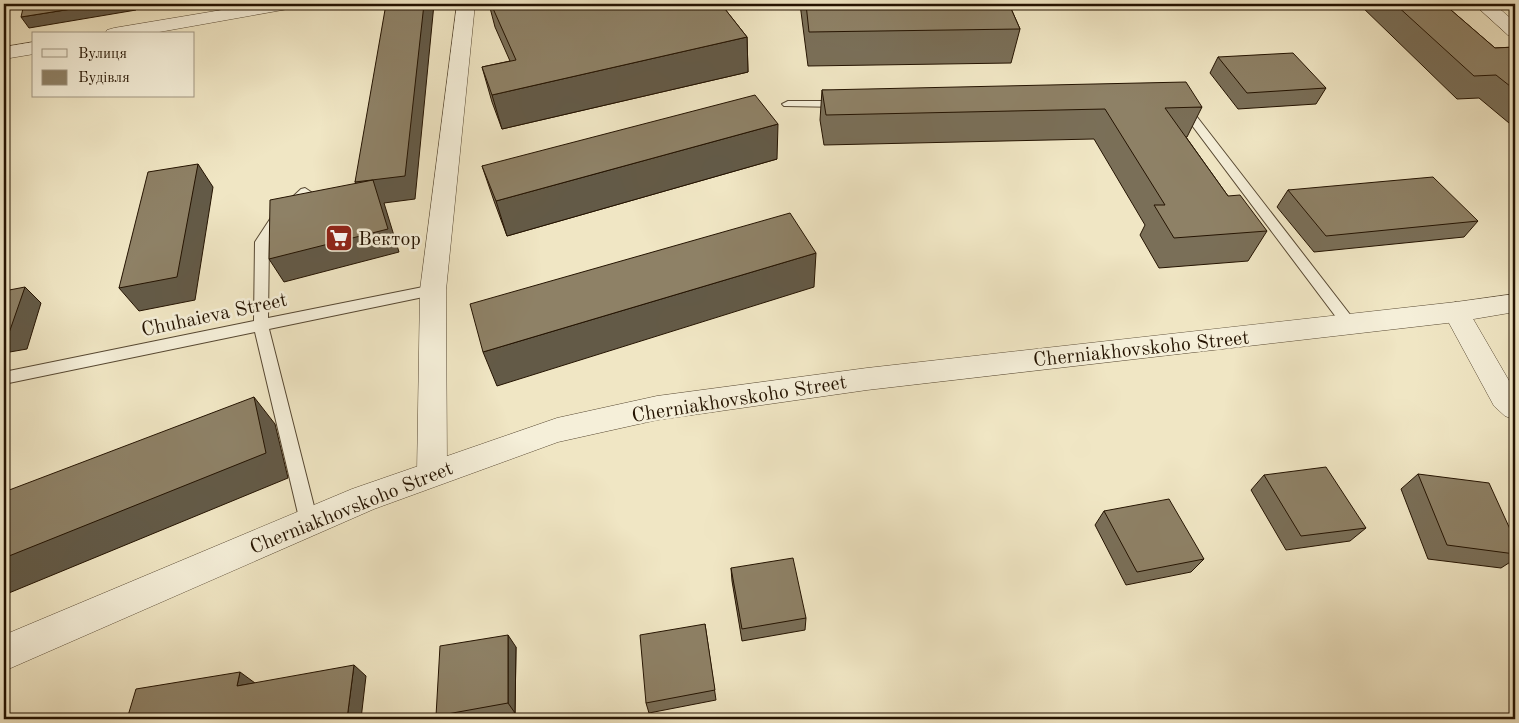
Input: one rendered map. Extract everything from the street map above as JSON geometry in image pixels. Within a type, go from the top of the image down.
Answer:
[{"type":"street","points":[[126,32],[288,4]]},
{"type":"street","points":[[432,474],[433,290],[466,4]]},
{"type":"street","points":[[1483,4],[1515,31]]},
{"type":"street","points":[[4,53],[32,48]]},
{"type":"street","name":"Cherniakhovskoho Street","points":[[4,653],[309,522],[432,474],[557,430],[657,408],[867,379],[1350,325],[1515,303]]},
{"type":"street","points":[[1456,312],[1504,398],[1515,408]]},
{"type":"lane","points":[[1172,100],[1182,105],[1350,325]]},
{"type":"lane","points":[[788,104],[856,103]]},
{"type":"lane","points":[[305,192],[278,219],[262,242],[261,325],[309,522]]},
{"type":"lane","name":"Chuhaieva Street","points":[[4,378],[433,290]]},
{"type":"building","points":[[24,4],[103,4],[21,17]]},
{"type":"building","points":[[386,4],[424,4],[405,176],[355,182]]},
{"type":"building","points":[[491,4],[721,4],[747,37],[492,95],[482,67],[516,60]]},
{"type":"building","points":[[806,4],[1009,4],[1020,29],[809,32]]},
{"type":"building","points":[[1395,4],[1444,4],[1495,48],[1515,47],[1515,90],[1496,75],[1474,76]]},
{"type":"building","points":[[1293,53],[1326,88],[1247,93],[1218,57]]},
{"type":"building","points":[[1186,82],[1202,107],[1165,108],[1228,196],[1240,195],[1267,231],[1174,238],[1154,205],[1165,205],[1105,109],[826,115],[822,90]]},
{"type":"building","points":[[755,95],[778,124],[496,201],[482,166]]},
{"type":"building","points":[[198,164],[177,277],[119,288],[148,172]]},
{"type":"building","points":[[1433,177],[1478,221],[1326,236],[1288,190]]},
{"type":"building","points":[[373,180],[388,229],[269,259],[270,200]]},
{"type":"building","points":[[790,213],[816,253],[483,352],[470,304]]},
{"type":"building","points":[[25,287],[9,333],[4,334],[4,291]]},
{"type":"building","points":[[254,397],[266,453],[4,558],[4,492]]},
{"type":"building","points":[[1326,467],[1366,528],[1301,536],[1264,475]]},
{"type":"building","points":[[1418,474],[1489,483],[1515,540],[1515,554],[1447,545]]},
{"type":"building","points":[[1169,499],[1204,559],[1137,572],[1104,511]]},
{"type":"building","points":[[793,558],[806,618],[742,629],[731,568]]},
{"type":"building","points":[[705,624],[715,690],[646,703],[640,635]]},
{"type":"building","points":[[508,635],[508,703],[436,716],[440,646]]},
{"type":"building","points":[[354,665],[347,719],[127,719],[136,689],[240,672],[237,686]]},
{"type":"place","name":"Вектор","points":[[339,238]]}]
